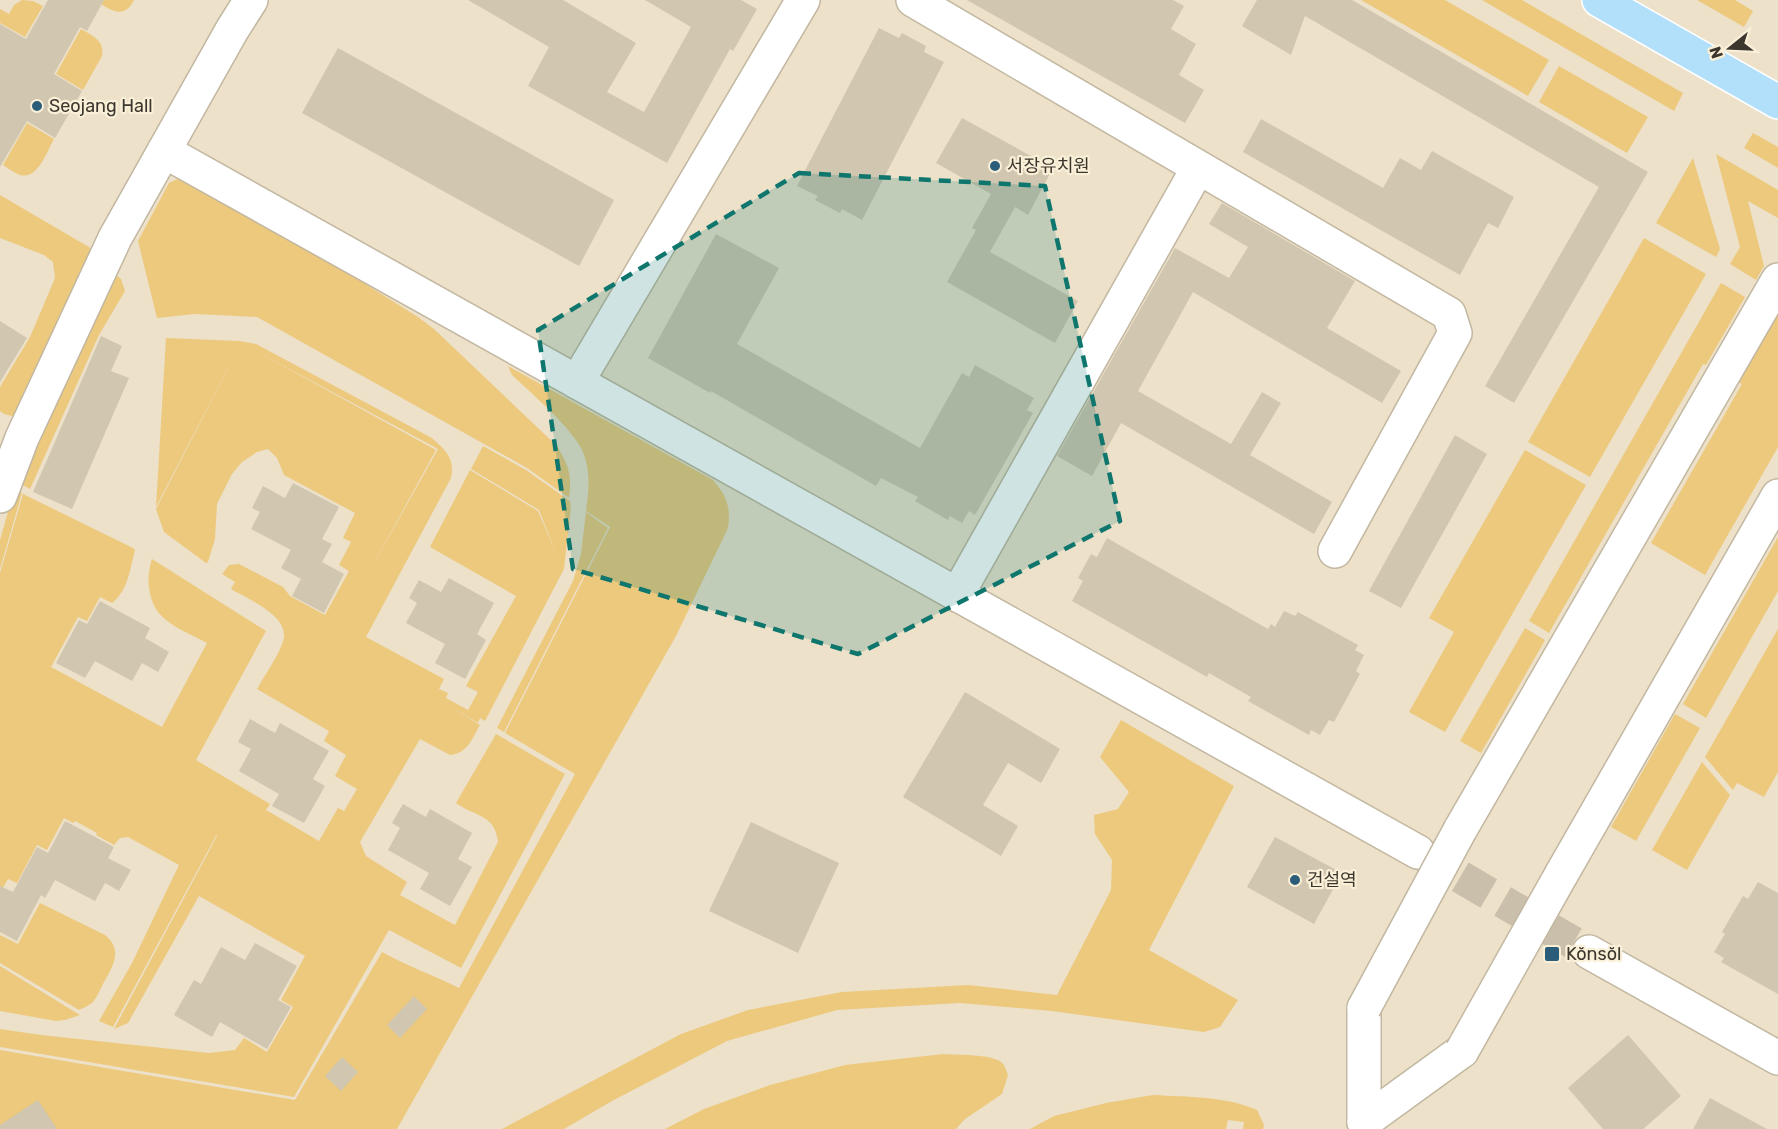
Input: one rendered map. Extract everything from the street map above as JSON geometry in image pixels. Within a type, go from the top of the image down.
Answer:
[{"type":"main road","points":[[1599,0],[1778,102]]},
{"type":"street","points":[[0,496],[22,438],[115,238],[251,0]]},
{"type":"street","points":[[577,382],[803,0]]},
{"type":"street","points":[[913,0],[1449,314],[1455,333],[1335,551]]},
{"type":"street","points":[[164,151],[1418,852]]},
{"type":"street","points":[[957,595],[1198,168]]},
{"type":"street","points":[[1778,280],[1460,830],[1364,1008],[1364,1122],[1462,1051],[1778,496]]},
{"type":"street","points":[[1589,952],[1778,1058]]},
{"type":"highlighted area","points":[[799,173],[1045,186],[1120,521],[858,654],[573,569],[538,330]]},
{"type":"shaded area","points":[[22,0],[33,1],[43,6],[25,37],[0,23],[0,9],[9,14],[14,5]]},
{"type":"shaded area","points":[[94,0],[134,0],[126,10],[121,12]]},
{"type":"shaded area","points":[[1361,0],[1445,0],[1549,60],[1528,96]]},
{"type":"shaded area","points":[[1482,0],[1522,0],[1683,93],[1674,111]]},
{"type":"shaded area","points":[[1697,0],[1735,0],[1753,11],[1744,27]]},
{"type":"shaded area","points":[[81,29],[102,46],[102,56],[83,90],[56,74]]},
{"type":"shaded area","points":[[1559,66],[1648,117],[1627,153],[1539,102]]},
{"type":"shaded area","points":[[27,123],[54,139],[37,169],[32,173],[20,175],[3,165]]},
{"type":"shaded area","points":[[1753,133],[1778,147],[1778,168],[1744,148]]},
{"type":"shaded area","points":[[1716,154],[1778,190],[1778,218],[1748,201],[1764,266],[1756,280],[1730,264],[1740,247]]},
{"type":"shaded area","points":[[1693,158],[1720,249],[1716,257],[1656,223]]},
{"type":"shaded area","points":[[182,177],[202,182],[434,329],[557,446],[569,471],[569,498],[527,468],[257,317],[195,314],[157,318],[138,241],[169,183]]},
{"type":"shaded area","points":[[0,195],[94,250],[19,418],[0,411],[0,387],[30,337],[55,278],[53,262],[44,255],[0,238]]},
{"type":"shaded area","points":[[1644,238],[1706,274],[1590,477],[1528,442]]},
{"type":"shaded area","points":[[116,275],[121,279],[125,291],[99,335],[30,489],[19,483],[79,340]]},
{"type":"shaded area","points":[[1721,283],[1745,297],[1706,365],[1703,364],[1549,633],[1529,621]]},
{"type":"shaded area","points":[[1778,312],[1778,447],[1705,575],[1651,543],[1742,384],[1738,382]]},
{"type":"shaded area","points":[[166,338],[240,341],[256,344],[432,438],[448,455],[452,465],[451,478],[366,637],[444,679],[439,689],[448,693],[446,698],[468,710],[478,692],[466,686],[516,596],[430,547],[470,470],[538,511],[556,553],[539,510],[471,469],[483,446],[526,470],[570,501],[564,569],[485,721],[480,718],[478,723],[446,704],[480,725],[472,740],[461,751],[450,755],[420,739],[360,842],[366,856],[407,882],[400,895],[455,925],[498,842],[493,826],[488,821],[456,803],[496,734],[565,774],[461,968],[389,930],[294,1097],[0,1047],[0,1029],[209,1053],[235,1050],[244,1038],[267,1052],[293,1007],[281,1000],[305,956],[199,896],[128,1023],[114,1029],[217,836],[215,835],[113,1027],[99,1021],[132,963],[179,865],[128,837],[120,838],[114,845],[75,821],[73,823],[64,818],[47,850],[37,845],[17,883],[8,879],[0,893],[0,573],[23,494],[135,550],[128,579],[122,592],[112,603],[100,597],[87,621],[78,617],[51,667],[162,727],[207,643],[170,623],[155,607],[149,583],[152,559],[266,631],[196,760],[270,804],[266,810],[319,841],[338,808],[344,811],[357,789],[335,776],[346,755],[324,741],[329,731],[257,689],[282,644],[284,634],[282,626],[268,610],[231,589],[235,582],[222,574],[229,565],[239,564],[283,587],[290,596],[325,615],[349,571],[339,565],[351,542],[343,538],[355,513],[284,475],[277,458],[268,449],[257,452],[242,462],[232,474],[217,504],[215,539],[208,562],[206,563],[164,532],[156,509],[241,343],[156,507]],"holes":[[[254,350],[438,449],[369,572],[436,450]]]},
{"type":"shaded area","points":[[508,366],[713,480],[727,502],[728,528],[676,636],[397,1129],[0,1129],[0,1050],[295,1100],[382,952],[459,988],[575,774],[505,733],[610,527],[586,511],[588,472],[585,457],[577,441],[550,411],[512,375]]},
{"type":"shaded area","points":[[1525,450],[1586,485],[1445,732],[1409,712],[1454,632],[1429,618]]},
{"type":"shaded area","points":[[17,490],[22,493],[0,569],[0,540]]},
{"type":"shaded area","points":[[586,512],[608,528],[504,732],[497,728],[573,581],[581,554]]},
{"type":"shaded area","points":[[1778,537],[1778,591],[1706,718],[1683,704]]},
{"type":"shaded area","points":[[1525,628],[1545,640],[1481,753],[1460,741]]},
{"type":"shaded area","points":[[1778,629],[1778,772],[1764,797],[1737,783],[1733,790],[1705,757]]},
{"type":"shaded area","points":[[1675,714],[1700,728],[1636,841],[1611,827]]},
{"type":"shaded area","points":[[1121,720],[1234,786],[1149,950],[1238,1000],[1220,1027],[1204,1032],[1052,1011],[960,1003],[837,1010],[727,1041],[612,1101],[564,1129],[502,1129],[681,1034],[748,1010],[842,992],[968,985],[1057,995],[1111,890],[1112,860],[1095,834],[1094,815],[1118,809],[1129,792],[1100,757]]},
{"type":"shaded area","points":[[1702,762],[1730,795],[1687,870],[1652,850]]},
{"type":"shaded area","points":[[40,903],[105,935],[114,947],[112,967],[97,995],[92,1003],[79,1010],[0,963],[0,935],[18,944]]},
{"type":"shaded area","points":[[0,966],[80,1015],[56,1021],[0,1011]]},
{"type":"shaded area","points":[[943,1054],[996,1059],[1004,1065],[1008,1075],[1002,1094],[965,1119],[956,1129],[665,1129],[704,1109],[770,1085],[845,1065]]},
{"type":"shaded area","points":[[1153,1095],[1206,1098],[1245,1105],[1257,1110],[1264,1125],[1263,1129],[1243,1129],[1244,1122],[1228,1120],[1226,1129],[1030,1129],[1054,1116],[1106,1103]]},
{"type":"building","name":"Seojang Hall","points":[[48,0],[104,0],[87,31],[80,27],[54,74],[82,91],[55,138],[27,121],[0,167],[0,24],[26,39]]},
{"type":"building","points":[[468,0],[563,0],[636,43],[607,92],[644,112],[691,27],[645,0],[741,0],[757,9],[733,51],[730,49],[667,163],[528,86],[549,47]]},
{"type":"building","points":[[967,0],[1173,0],[1184,6],[1171,29],[1196,44],[1179,75],[1204,90],[1185,123]]},
{"type":"building","points":[[1257,0],[1352,0],[1648,172],[1514,403],[1485,386],[1599,187],[1305,16],[1291,55],[1242,26]]},
{"type":"building","points":[[879,28],[899,38],[902,33],[926,46],[924,52],[944,62],[862,220],[842,209],[840,213],[815,200],[818,196],[797,186]]},
{"type":"building","points":[[338,48],[614,200],[579,266],[302,113]]},
{"type":"building","points":[[962,118],[1053,168],[1028,215],[1015,207],[990,252],[1078,301],[1055,343],[947,282],[976,230],[972,228],[991,194],[936,163]]},
{"type":"building","points":[[1261,119],[1383,188],[1400,158],[1421,170],[1432,151],[1514,197],[1498,228],[1488,223],[1460,275],[1243,152]]},
{"type":"building","points":[[1222,203],[1355,281],[1327,328],[1401,371],[1382,403],[1193,292],[1138,391],[1231,444],[1262,392],[1281,403],[1250,455],[1332,502],[1314,534],[1121,423],[1092,476],[1057,456],[1175,248],[1229,278],[1248,247],[1209,224]]},
{"type":"building","points":[[716,234],[779,268],[737,344],[920,448],[962,373],[969,377],[975,365],[1034,398],[1027,410],[1033,413],[975,515],[969,511],[962,523],[950,516],[948,520],[915,501],[918,497],[881,478],[876,486],[711,391],[710,393],[648,358]]},
{"type":"building","points":[[0,321],[27,338],[0,382]]},
{"type":"building","points":[[101,336],[122,346],[111,371],[129,378],[72,509],[33,492]]},
{"type":"building","points":[[1455,435],[1487,454],[1401,608],[1369,591]]},
{"type":"building","points":[[293,483],[339,507],[322,539],[332,544],[322,562],[344,574],[324,613],[292,596],[301,579],[281,568],[291,550],[251,529],[260,512],[252,508],[263,486],[285,498]]},
{"type":"building","points":[[1107,538],[1268,629],[1271,624],[1275,627],[1284,611],[1295,616],[1298,612],[1358,645],[1355,650],[1364,655],[1356,671],[1360,674],[1334,722],[1329,720],[1320,735],[1311,730],[1309,735],[1248,701],[1251,697],[1209,673],[1207,677],[1072,601],[1083,581],[1078,578],[1091,554],[1097,557]]},
{"type":"building","points":[[449,578],[494,603],[477,634],[486,640],[465,679],[435,663],[445,644],[406,623],[417,603],[409,598],[419,580],[441,592]]},
{"type":"building","points":[[100,601],[150,628],[145,638],[169,652],[158,672],[142,663],[132,681],[95,661],[85,678],[56,663],[79,620],[87,624]]},
{"type":"building","points":[[965,692],[1060,749],[1041,783],[1008,763],[983,805],[1018,826],[1001,856],[903,797]]},
{"type":"building","points":[[250,719],[275,733],[280,723],[329,751],[313,779],[325,786],[304,823],[272,806],[279,794],[239,771],[251,749],[238,742]]},
{"type":"building","points":[[403,804],[426,817],[430,809],[472,833],[458,859],[472,867],[450,906],[420,889],[429,873],[388,850],[400,828],[392,823]]},
{"type":"building","points":[[65,821],[114,847],[108,858],[131,870],[119,891],[105,883],[95,901],[55,880],[45,898],[41,895],[17,941],[0,932],[0,886],[13,892],[37,847],[48,853]]},
{"type":"building","points":[[751,822],[839,863],[798,953],[709,911]]},
{"type":"building","name":"건설역","points":[[1275,837],[1342,873],[1314,924],[1247,887]]},
{"type":"building","points":[[1758,882],[1778,893],[1778,994],[1721,962],[1724,958],[1714,952],[1725,934],[1722,932],[1743,896],[1748,899]]},
{"type":"building","points":[[255,943],[297,966],[278,1000],[291,1007],[267,1049],[220,1022],[212,1037],[174,1015],[194,980],[201,984],[221,947],[245,960]]},
{"type":"building","points":[[414,996],[427,1009],[400,1038],[387,1025]]},
{"type":"building","points":[[1628,1035],[1681,1096],[1643,1129],[1603,1129],[1568,1088]]},
{"type":"building","points":[[342,1057],[358,1072],[341,1091],[325,1076]]},
{"type":"building","points":[[1710,1098],[1767,1129],[1693,1129]]},
{"type":"building","points":[[38,1100],[57,1129],[0,1129],[0,1125]]},
{"type":"tunnel","points":[[1418,852],[1589,952]]},
{"type":"place","name":"Seojang Hall","points":[[37,106]]},
{"type":"place","name":"서장유치원","points":[[995,166]]},
{"type":"place","name":"건설역","points":[[1295,880]]},
{"type":"place","name":"Kŏnsŏl","points":[[1552,954]]}]
